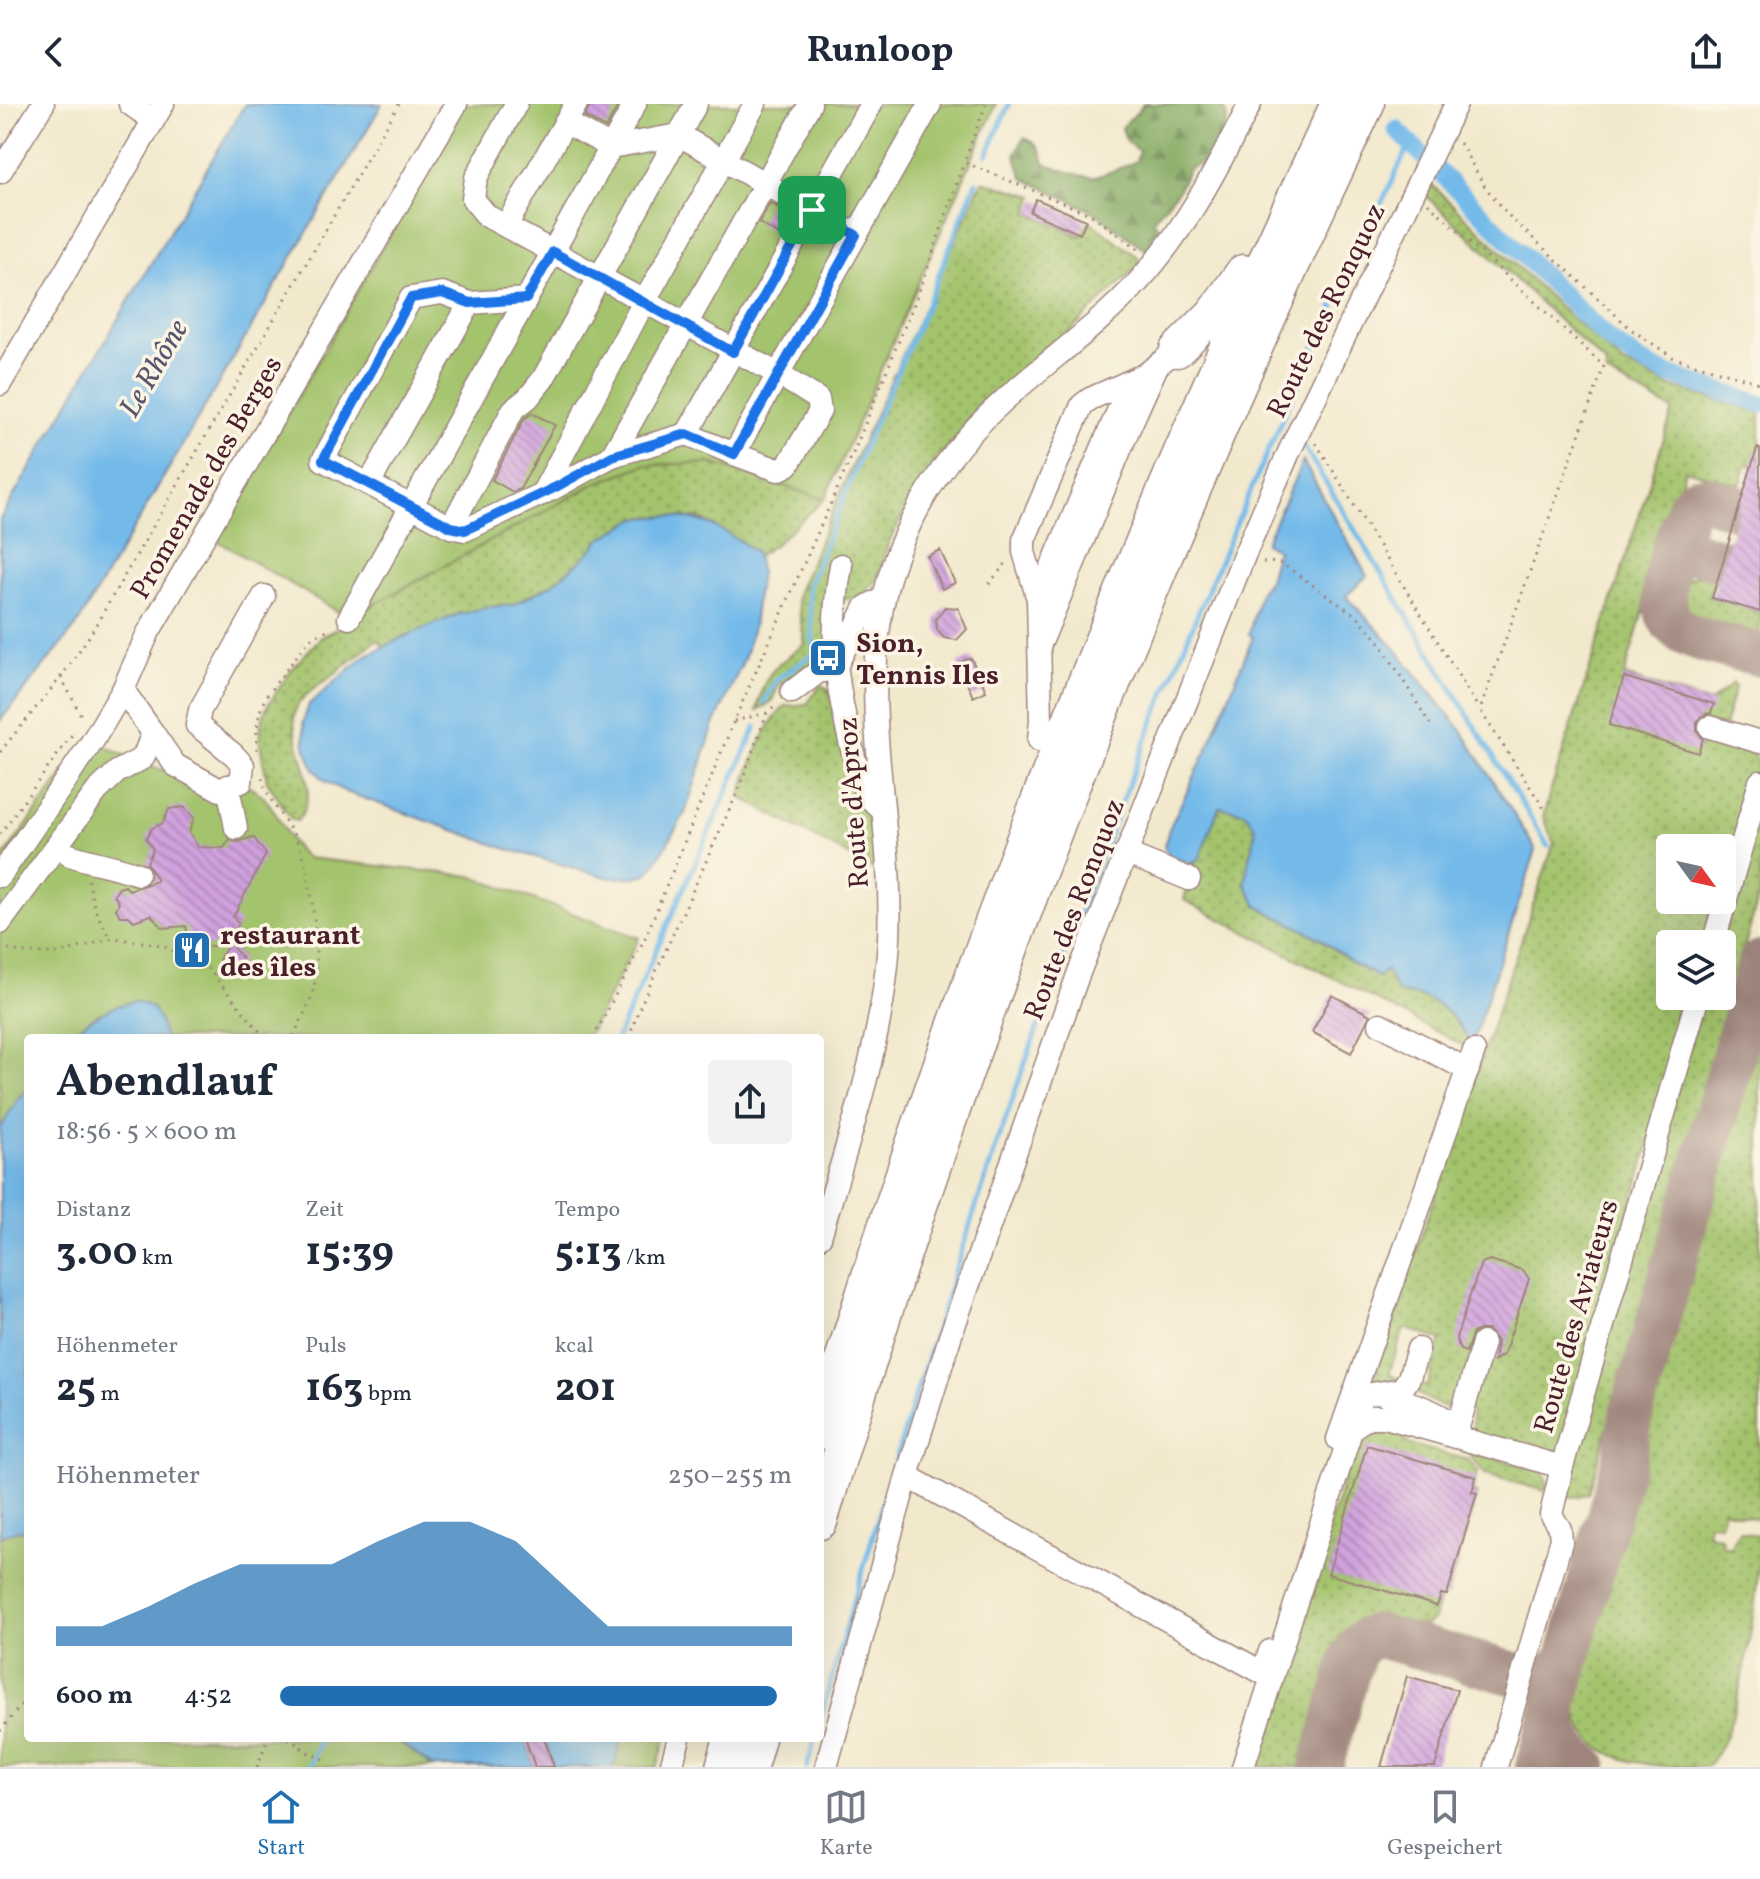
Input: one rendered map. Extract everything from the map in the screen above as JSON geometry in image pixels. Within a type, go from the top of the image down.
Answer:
[{"type":"highway","points":[[824,1420],[895,1201],[984,947],[1062,742],[1134,562],[1222,356],[1338,104]]},
{"type":"highway","points":[[824,1509],[935,1161],[1066,803],[1137,623],[1221,424],[1367,104]]},
{"type":"highway","points":[[1166,359],[1213,314],[1233,289],[1310,162]]},
{"type":"highway","points":[[984,947],[1032,776],[1039,740]]},
{"type":"highway","points":[[723,1767],[730,1742]]},
{"type":"highway","points":[[750,1767],[757,1742]]},
{"type":"street","points":[[0,172],[43,104]]},
{"type":"street","points":[[0,384],[158,112],[130,104]]},
{"type":"street","name":"Promenade des Berges","points":[[0,876],[92,742],[123,690],[148,633],[456,104]]},
{"type":"street","points":[[516,104],[476,178],[473,199],[487,216],[778,374],[818,399],[820,411],[788,465],[778,470],[687,434],[612,456],[542,494],[465,530],[451,527],[323,460],[411,298],[442,293],[470,303],[526,299]]},
{"type":"street","points":[[349,618],[635,104]]},
{"type":"street","points":[[451,527],[513,410],[528,398],[543,379],[696,104]]},
{"type":"street","points":[[542,494],[644,302],[755,104]]},
{"type":"street","points":[[612,456],[810,104]]},
{"type":"street","points":[[687,434],[871,104]]},
{"type":"street","name":"Route d'Aproz","points":[[826,1188],[861,1094],[882,1000],[889,902],[875,715],[875,666],[883,602],[897,553],[935,480],[960,445],[994,410],[1106,314],[1156,262],[1197,203],[1250,104]]},
{"type":"street","name":"Route des Ronquoz","points":[[826,1767],[907,1476],[965,1294],[1078,975],[1244,556],[1289,452],[1456,104]]},
{"type":"street","points":[[734,454],[926,105]]},
{"type":"street","points":[[506,226],[571,113],[611,147]]},
{"type":"street","points":[[611,147],[679,135],[856,235]]},
{"type":"street","points":[[369,484],[470,303]]},
{"type":"street","points":[[1039,740],[1038,599],[1024,552],[1029,525],[1077,412],[1090,399],[1130,383],[1166,359]]},
{"type":"street","points":[[1039,648],[1166,359]]},
{"type":"street","points":[[1038,599],[1130,383]]},
{"type":"street","points":[[841,565],[834,606],[835,669],[859,777],[874,805],[883,810]]},
{"type":"street","points":[[123,690],[175,765],[220,790],[241,782],[243,765],[197,725],[200,710],[264,596]]},
{"type":"street","points":[[835,669],[866,607],[883,602]]},
{"type":"street","points":[[792,692],[818,672],[835,669]]},
{"type":"street","points":[[1710,727],[1760,742]]},
{"type":"street","points":[[0,923],[97,791],[117,772],[143,758],[153,733]]},
{"type":"street","points":[[1717,930],[1760,782]]},
{"type":"street","points":[[228,786],[236,828]]},
{"type":"street","points":[[1125,853],[1189,879]]},
{"type":"street","points":[[78,857],[138,874]]},
{"type":"street","name":"Route des Aviateurs","points":[[1243,1767],[1352,1428],[1369,1417],[1385,1417],[1456,1433],[1562,1467],[1694,1010]]},
{"type":"street","points":[[1234,1767],[1338,1438],[1351,1409],[1471,1060],[1380,1024]]},
{"type":"street","points":[[1456,1433],[1483,1343]]},
{"type":"street","points":[[1351,1409],[1365,1395],[1402,1389],[1409,1378],[1418,1349]]},
{"type":"street","points":[[1378,1393],[1446,1420],[1456,1433]]},
{"type":"street","points":[[1496,1767],[1561,1542],[1560,1529],[1551,1515],[1562,1467]]},
{"type":"street","points":[[907,1476],[1263,1673]]},
{"type":"street","points":[[671,1767],[678,1742]]},
{"type":"path","points":[[0,752],[61,677],[90,635],[399,104]]},
{"type":"path","points":[[595,1034],[646,936],[734,721],[854,451],[924,279],[986,104]]},
{"type":"path","points":[[1442,137],[1458,140],[1485,187],[1511,218],[1632,330],[1674,358],[1760,383]]},
{"type":"path","points":[[964,162],[1090,214],[1156,262]]},
{"type":"path","points":[[1417,188],[1604,366],[1480,710]]},
{"type":"path","points":[[1306,417],[1313,422],[1310,433],[1475,707],[1480,710],[1545,810]]},
{"type":"path","points":[[1244,556],[1258,562],[1281,563],[1358,617],[1379,641],[1430,724]]},
{"type":"path","points":[[258,757],[256,735],[261,705],[267,695],[310,639],[349,618]]},
{"type":"path","points":[[61,677],[83,719]]},
{"type":"path","points":[[734,721],[767,713],[792,692]]},
{"type":"path","points":[[630,1034],[738,791],[767,713]]},
{"type":"path","points":[[259,768],[264,788],[285,818],[302,853],[312,911],[315,982],[295,1034]]},
{"type":"path","points":[[78,857],[91,900],[110,939]]},
{"type":"path","points":[[8,949],[26,953],[59,953],[110,939],[161,945],[206,966],[262,1034]]},
{"type":"path","points":[[0,1731],[24,1703]]},
{"type":"path","points":[[257,1767],[266,1742]]},
{"type":"path","points":[[294,1742],[325,1759],[320,1767]]},
{"type":"green space","points":[[464,104],[996,104],[825,499],[710,463],[644,465],[594,484],[349,618],[216,540]]},
{"type":"green space","points":[[1143,104],[1224,104],[1227,121],[1218,146],[1207,159],[1188,170],[1178,191],[1155,217],[1154,223],[1162,229],[1161,234],[1146,250],[1092,211],[1023,178],[1015,154],[1024,138],[1039,148],[1045,164],[1070,172],[1095,177],[1122,167],[1136,161],[1139,151],[1127,142],[1122,128]]},
{"type":"green space","points":[[982,181],[1034,196],[1028,213],[1081,236],[1089,221],[1137,256],[1140,264],[938,457],[889,542],[876,581],[866,592],[850,599],[840,599],[825,658],[779,685],[771,702],[757,711],[763,687],[772,671],[805,644],[798,592]]},
{"type":"green space","points":[[1432,185],[1624,364],[1669,386],[1760,413],[1760,467],[1747,464],[1740,485],[1685,470],[1624,676],[1710,703],[1733,683],[1735,687],[1724,727],[1694,719],[1691,731],[1751,751],[1757,759],[1757,769],[1736,843],[1736,834],[1656,834],[1656,914],[1716,914],[1711,930],[1656,930],[1656,1010],[1689,1010],[1560,1448],[1553,1454],[1473,1434],[1471,1411],[1459,1397],[1446,1409],[1413,1391],[1415,1384],[1427,1386],[1441,1340],[1404,1328],[1389,1374],[1400,1380],[1376,1383],[1374,1376],[1554,843],[1543,818],[1548,799],[1673,410],[1607,374],[1605,363],[1425,195]]},
{"type":"green space","points":[[710,463],[825,499],[774,545],[757,556],[755,551],[701,519],[670,516],[637,518],[601,539],[585,557],[551,585],[513,605],[456,615],[383,647],[376,640],[299,703],[294,715],[295,729],[308,791],[305,807],[297,821],[291,819],[267,781],[260,743],[261,725],[266,708],[291,670],[320,638],[349,622],[349,618],[594,484],[644,465]]},
{"type":"green space","points":[[1697,575],[1715,578],[1709,597],[1760,612],[1760,641],[1687,621],[1678,608],[1677,595],[1683,583]]},
{"type":"green space","points":[[821,685],[829,690],[835,709],[874,839],[877,871],[740,797],[769,726],[785,706],[807,704]]},
{"type":"green space","points":[[89,739],[152,767],[234,782],[255,790],[270,805],[293,843],[307,858],[471,876],[639,938],[589,1034],[24,1034],[24,1742],[665,1742],[657,1767],[0,1767],[0,862]]},
{"type":"green space","points":[[1760,801],[1760,892],[1736,976],[1736,930],[1726,930],[1730,914],[1736,914],[1736,891]]},
{"type":"green space","points":[[1219,807],[1244,812],[1256,828],[1245,883],[1257,906],[1318,937],[1354,964],[1386,970],[1398,993],[1433,1002],[1450,1015],[1472,1044],[1470,1049],[1184,900],[1192,864],[1199,859]]},
{"type":"green space","points":[[1700,1010],[1726,1010],[1589,1493],[1577,1497],[1563,1496]]},
{"type":"green space","points":[[1760,1031],[1760,1520],[1723,1510],[1720,1524],[1709,1523],[1707,1533],[1722,1538],[1721,1545],[1730,1548],[1739,1531],[1760,1537],[1746,1660],[1728,1728],[1717,1752],[1705,1767],[1631,1761],[1598,1747],[1586,1735],[1577,1715],[1574,1687]]},
{"type":"green space","points":[[1374,1424],[1394,1429],[1408,1444],[1468,1460],[1478,1472],[1472,1491],[1477,1493],[1447,1595],[1441,1594],[1434,1619],[1424,1626],[1375,1615],[1356,1622],[1340,1638],[1304,1767],[1253,1767],[1357,1437]]},
{"type":"green space","points":[[1459,1448],[1542,1471],[1548,1488],[1544,1491],[1485,1474],[1467,1452]]},
{"type":"water","name":"Le Rhône","points":[[245,104],[382,104],[77,625],[0,721],[0,519]]},
{"type":"water","points":[[1303,461],[1367,576],[1346,596],[1395,648],[1462,731],[1536,850],[1472,1044],[1442,1008],[1423,998],[1398,993],[1386,970],[1378,977],[1354,964],[1318,937],[1257,906],[1245,883],[1256,828],[1244,812],[1219,807],[1199,859],[1192,864],[1171,857],[1164,847],[1169,829],[1206,752],[1253,637],[1249,634],[1260,591],[1269,580],[1277,550],[1265,543]]},
{"type":"water","points":[[670,516],[696,520],[724,532],[756,552],[760,571],[753,627],[744,659],[714,725],[685,813],[647,874],[610,878],[507,849],[346,792],[325,781],[314,769],[305,746],[303,722],[309,704],[365,656],[456,615],[513,605],[551,585],[585,557],[601,539],[637,518]]},
{"type":"water","points":[[135,1001],[149,1006],[159,1019],[164,1034],[74,1034],[99,1014]]},
{"type":"water","points":[[24,1092],[24,1530],[0,1537],[0,1128]]},
{"type":"water","points":[[399,1742],[526,1742],[535,1767],[433,1767]]},
{"type":"water","points":[[545,1742],[621,1742],[614,1767],[554,1767]]},
{"type":"building","points":[[590,104],[619,104],[606,128],[585,117]]},
{"type":"building","points":[[1036,199],[1086,220],[1080,234],[1030,212]]},
{"type":"building","points":[[770,203],[793,215],[781,236],[759,223]]},
{"type":"building","points":[[532,413],[555,425],[520,489],[513,492],[492,480],[524,419]]},
{"type":"building","points":[[1757,448],[1760,449],[1760,612],[1712,598]]},
{"type":"building","points":[[940,550],[955,583],[942,589],[927,556]]},
{"type":"building","points":[[945,607],[958,608],[967,629],[957,640],[944,638],[937,630],[936,619]]},
{"type":"building","points":[[971,658],[986,691],[973,697],[958,663]]},
{"type":"building","points":[[1624,677],[1714,704],[1711,713],[1701,716],[1697,722],[1697,731],[1703,739],[1698,753],[1609,725]]},
{"type":"building","points":[[184,807],[194,818],[189,832],[198,847],[224,848],[229,840],[238,842],[253,837],[266,854],[233,917],[239,923],[234,934],[241,944],[231,945],[242,958],[238,969],[228,970],[219,960],[228,945],[194,947],[189,941],[186,926],[163,928],[151,915],[134,921],[129,916],[120,916],[116,909],[119,903],[114,895],[119,888],[125,886],[129,890],[157,881],[147,863],[153,849],[146,839],[152,828],[163,823],[169,809]]},
{"type":"building","points":[[1332,995],[1370,1015],[1351,1053],[1312,1032]]},
{"type":"building","points":[[1490,1260],[1523,1270],[1529,1279],[1504,1354],[1494,1361],[1497,1341],[1488,1330],[1473,1333],[1466,1352],[1460,1350],[1456,1338],[1481,1263]]},
{"type":"building","points":[[1367,1445],[1476,1477],[1472,1492],[1477,1493],[1447,1595],[1441,1594],[1437,1606],[1328,1574]]},
{"type":"building","points":[[1407,1676],[1457,1690],[1435,1767],[1381,1767]]},
{"type":"building","points":[[526,1742],[545,1742],[554,1767],[535,1767]]},
{"type":"waterway","points":[[987,155],[1009,104]]},
{"type":"waterway","points":[[1396,129],[1609,340],[1641,362],[1667,374],[1760,404]]},
{"type":"waterway","points":[[824,1706],[881,1508],[980,1193],[1091,882],[1164,695],[1243,509],[1410,143]]},
{"type":"waterway","points":[[764,702],[777,679],[814,654],[808,587],[976,182]]},
{"type":"waterway","points":[[1301,442],[1548,846]]},
{"type":"waterway","points":[[619,1034],[756,727]]},
{"type":"waterway","points":[[309,1767],[319,1742]]},
{"type":"waterway","points":[[807,1767],[814,1742]]},
{"type":"taxiway","points":[[1760,515],[1705,498],[1696,499],[1688,507],[1677,537],[1664,591],[1671,622],[1683,632],[1760,655]]},
{"type":"taxiway","points":[[1673,558],[1687,550],[1760,572]]},
{"type":"taxiway","points":[[1537,1767],[1625,1457],[1631,1415],[1760,962]]},
{"type":"taxiway","points":[[1321,1767],[1353,1655],[1362,1642],[1376,1635],[1529,1678],[1549,1676],[1565,1663]]},
{"type":"taxiway","points":[[1556,1701],[1560,1738],[1570,1754],[1586,1767]]},
{"type":"place","name":"Sion, Tennis Iles","points":[[828,658]]},
{"type":"place","name":"restaurant des îles","points":[[192,950]]},
{"type":"route","points":[[812,210],[856,235],[734,454],[687,434],[612,456],[556,487],[465,530],[451,527],[323,460],[411,298],[442,293],[470,303],[526,299],[553,252],[733,352],[812,210]]}]
